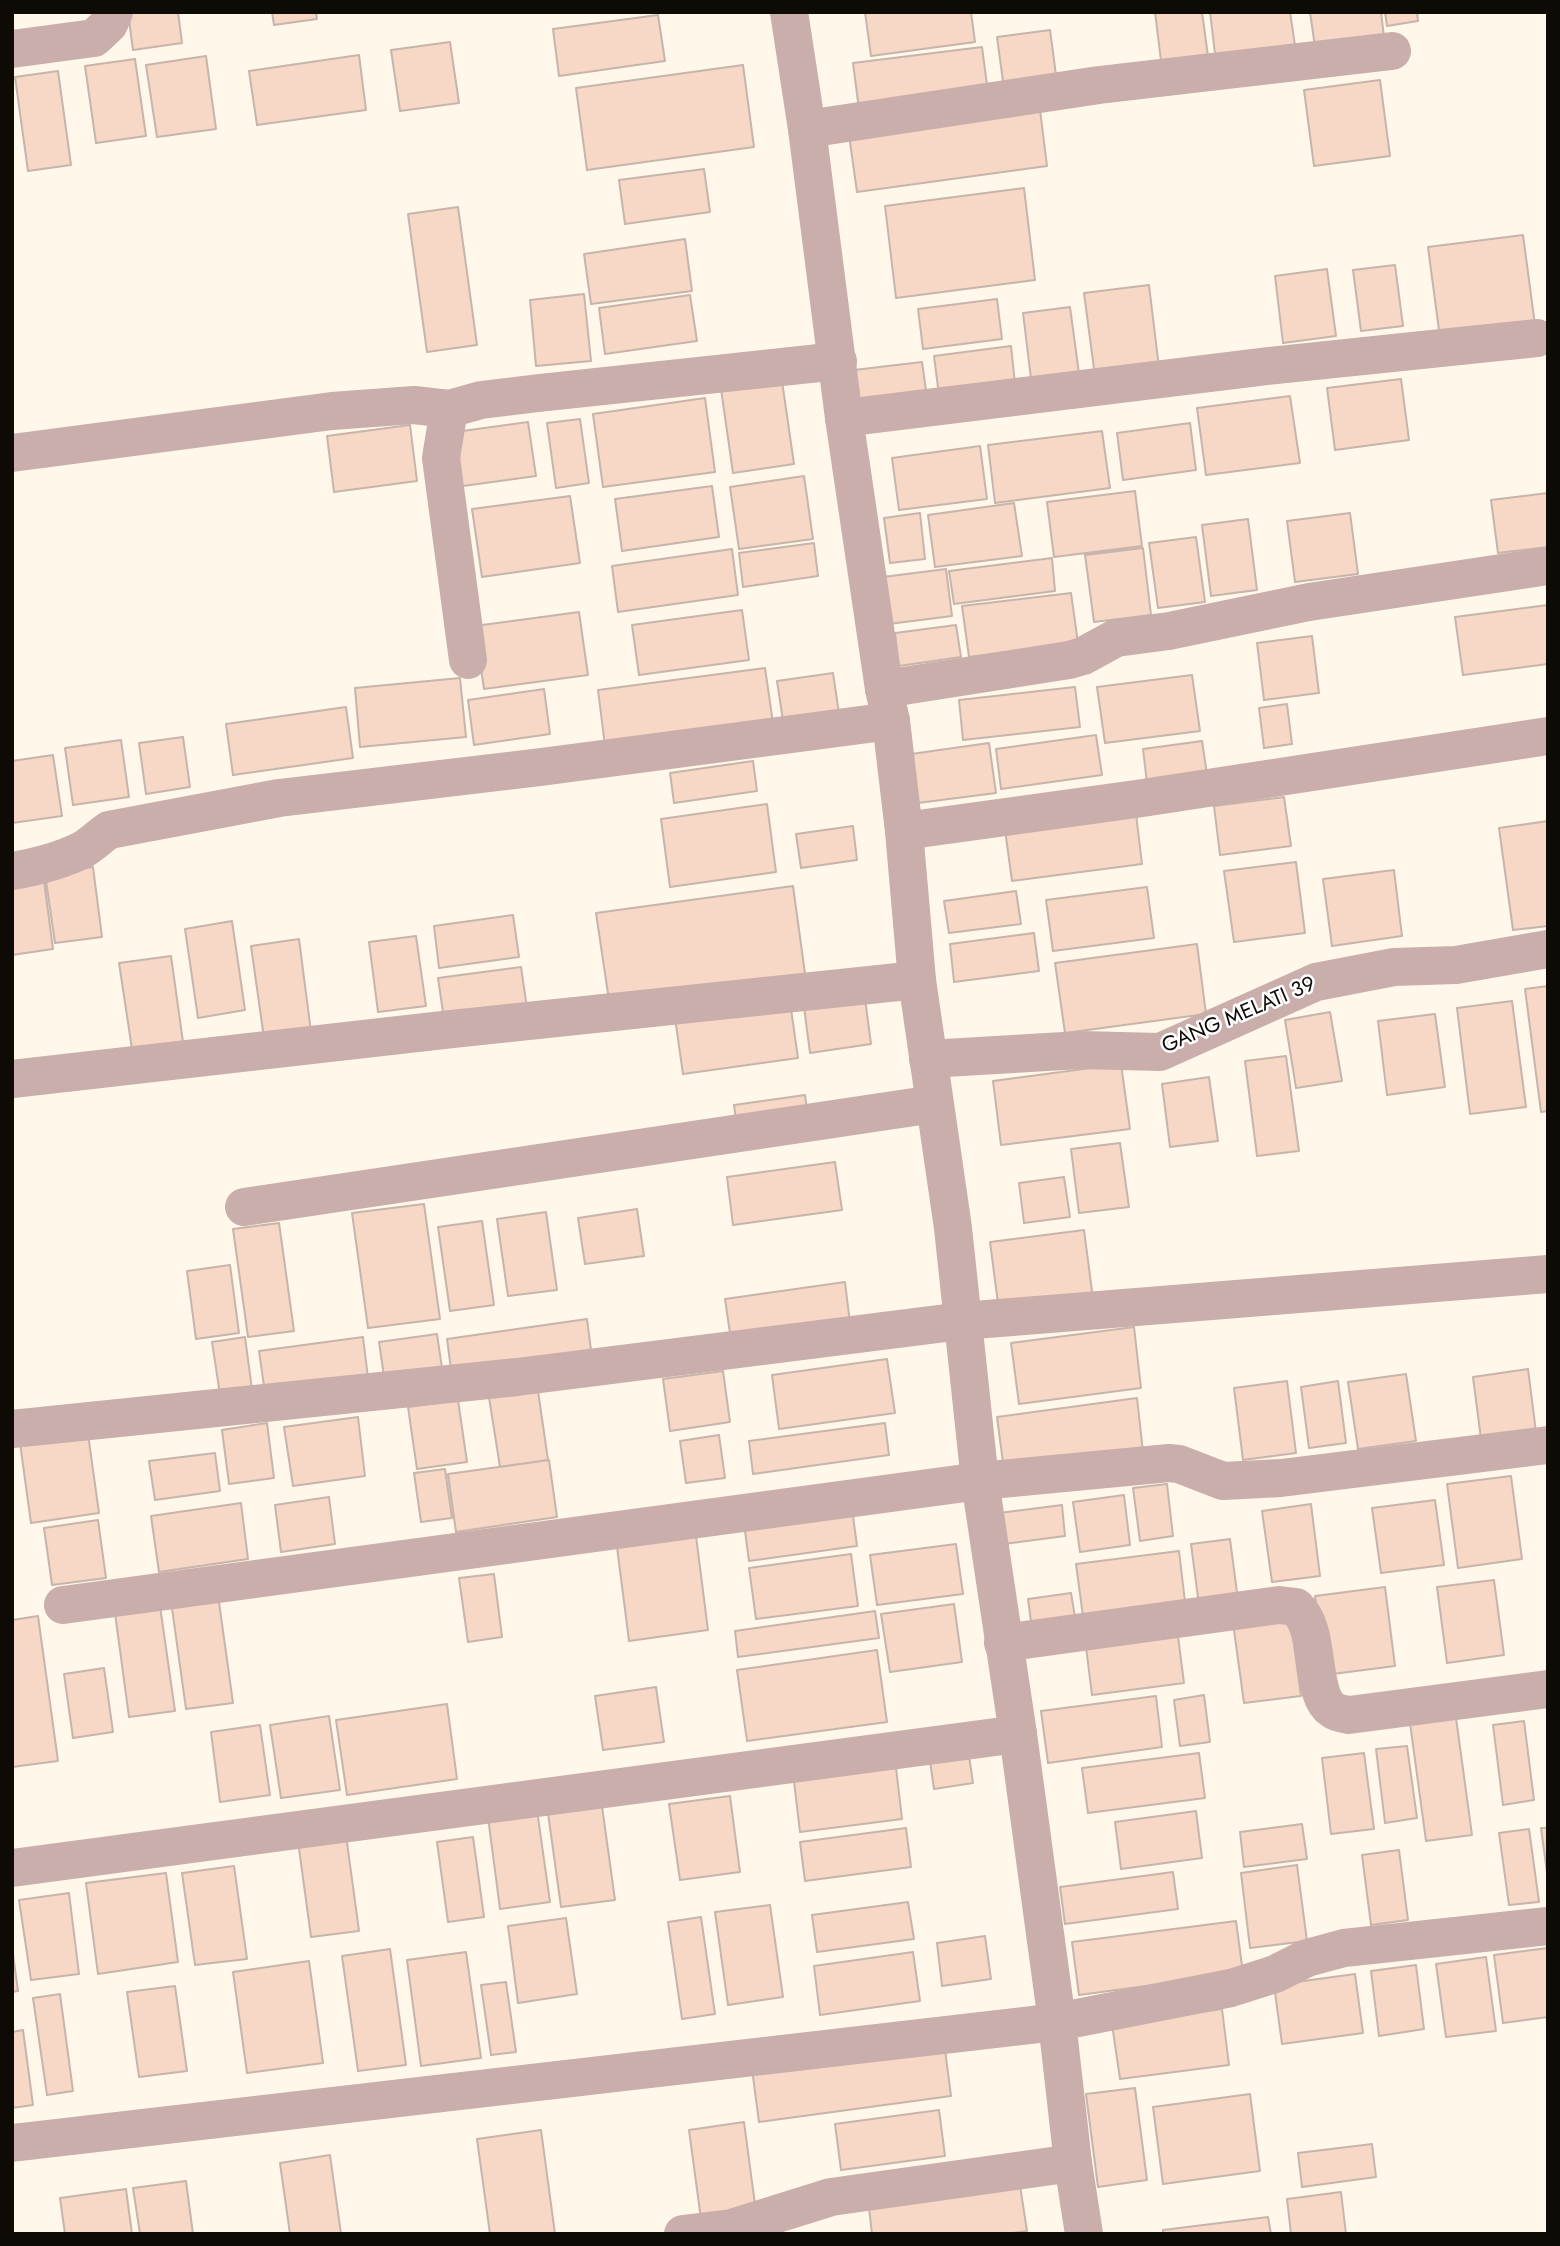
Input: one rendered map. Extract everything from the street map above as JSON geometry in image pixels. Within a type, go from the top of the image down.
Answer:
[{"type":"street","points":[[12,49],[94,38],[109,24],[114,12]]},
{"type":"street","points":[[789,12],[904,831],[917,980],[953,1227],[980,1481],[1018,1734],[1084,2234]]},
{"type":"street","points":[[807,129],[1099,85],[1392,51]]},
{"type":"street","points":[[844,418],[1254,367],[1537,338]]},
{"type":"street","points":[[12,453],[332,411],[414,405],[449,409],[481,400],[528,394],[838,361]]},
{"type":"street","points":[[449,409],[441,458],[468,660]]},
{"type":"street","points":[[12,871],[36,867],[84,849],[108,830],[279,798],[541,767],[887,705],[1083,656],[1116,638],[1169,631],[1309,602],[1548,566]]},
{"type":"street","points":[[904,831],[1136,799],[1548,736]]},
{"type":"street","name":"GANG MELATI 39","points":[[928,1059],[1081,1051],[1160,1052],[1330,978],[1394,967],[1456,965],[1548,949]]},
{"type":"street","points":[[12,1079],[438,1030],[917,980]]},
{"type":"street","points":[[244,1207],[934,1104]]},
{"type":"street","points":[[12,1429],[517,1377],[962,1321],[1548,1275]]},
{"type":"street","points":[[63,1605],[980,1481],[1169,1463],[1179,1464],[1223,1481],[1280,1478],[1548,1445]]},
{"type":"street","points":[[1003,1643],[1279,1605],[1296,1606],[1306,1615],[1317,1675],[1324,1699],[1331,1710],[1349,1715],[1548,1689]]},
{"type":"street","points":[[12,1868],[1018,1734]]},
{"type":"street","points":[[12,2143],[1057,2022],[1231,1988],[1275,1974],[1307,1958],[1344,1948],[1548,1926]]},
{"type":"street","points":[[683,2234],[732,2228],[831,2197],[1073,2163]]},
{"type":"building","points":[[128,12],[178,12],[182,43],[133,50]]},
{"type":"building","points":[[272,12],[316,12],[317,19],[274,25]]},
{"type":"building","points":[[865,12],[971,12],[975,42],[871,56]]},
{"type":"building","points":[[1155,12],[1202,12],[1209,64],[1162,69]]},
{"type":"building","points":[[1210,12],[1290,12],[1296,52],[1216,62]]},
{"type":"building","points":[[1310,12],[1381,12],[1385,45],[1316,54]]},
{"type":"building","points":[[1385,12],[1417,12],[1418,21],[1387,26]]},
{"type":"building","points":[[658,15],[665,61],[559,76],[553,29]]},
{"type":"building","points":[[1050,30],[1058,90],[1005,96],[997,37]]},
{"type":"building","points":[[450,42],[459,103],[400,111],[391,50]]},
{"type":"building","points":[[982,47],[989,100],[860,117],[853,63]]},
{"type":"building","points":[[359,55],[366,110],[257,125],[249,71]]},
{"type":"building","points":[[206,56],[216,129],[157,137],[146,65]]},
{"type":"building","points":[[135,59],[146,136],[96,143],[85,66]]},
{"type":"building","points":[[743,65],[754,147],[587,170],[576,88]]},
{"type":"building","points":[[58,71],[71,165],[28,171],[15,77]]},
{"type":"building","points":[[1380,80],[1390,156],[1314,166],[1304,90]]},
{"type":"building","points":[[1040,110],[1047,166],[857,192],[849,135]]},
{"type":"building","points":[[704,169],[710,212],[625,224],[619,180]]},
{"type":"building","points":[[1024,188],[1035,280],[896,298],[885,206]]},
{"type":"building","points":[[458,207],[477,345],[427,352],[408,214]]},
{"type":"building","points":[[1523,235],[1535,325],[1440,338],[1428,247]]},
{"type":"building","points":[[685,239],[692,291],[591,304],[584,254]]},
{"type":"building","points":[[1395,265],[1403,326],[1361,331],[1353,270]]},
{"type":"building","points":[[1327,269],[1336,336],[1283,343],[1275,276]]},
{"type":"building","points":[[1149,285],[1160,376],[1096,384],[1084,293]]},
{"type":"building","points":[[584,294],[591,361],[536,366],[530,300]]},
{"type":"building","points":[[690,295],[697,341],[605,354],[599,308]]},
{"type":"building","points":[[997,299],[1002,339],[923,349],[918,309]]},
{"type":"building","points":[[1070,307],[1080,381],[1032,387],[1023,313]]},
{"type":"building","points":[[1011,346],[1016,393],[940,403],[934,356]]},
{"type":"building","points":[[922,362],[927,398],[858,407],[854,370]]},
{"type":"building","points":[[1401,379],[1409,440],[1335,450],[1327,388]]},
{"type":"building","points":[[782,381],[794,464],[733,473],[721,389]]},
{"type":"building","points":[[1290,396],[1300,463],[1206,475],[1197,408]]},
{"type":"building","points":[[705,398],[715,472],[603,487],[593,414]]},
{"type":"building","points":[[580,419],[589,483],[556,488],[547,423]]},
{"type":"building","points":[[528,422],[536,476],[456,487],[448,433]]},
{"type":"building","points":[[1190,423],[1196,470],[1123,480],[1117,433]]},
{"type":"building","points":[[410,425],[417,481],[334,492],[327,436]]},
{"type":"building","points":[[1102,431],[1110,488],[995,503],[988,445]]},
{"type":"building","points":[[980,446],[987,499],[899,510],[892,458]]},
{"type":"building","points":[[804,476],[813,539],[739,549],[730,487]]},
{"type":"building","points":[[712,486],[719,537],[622,551],[615,499]]},
{"type":"building","points":[[1135,491],[1142,546],[1054,557],[1047,502]]},
{"type":"building","points":[[1548,493],[1548,547],[1498,553],[1491,500]]},
{"type":"building","points":[[570,496],[580,563],[482,577],[472,509]]},
{"type":"building","points":[[1014,503],[1022,556],[935,567],[928,515]]},
{"type":"building","points":[[920,513],[925,559],[890,563],[884,518]]},
{"type":"building","points":[[1350,513],[1358,574],[1295,582],[1287,521]]},
{"type":"building","points":[[1248,519],[1257,590],[1211,596],[1202,525]]},
{"type":"building","points":[[1196,537],[1205,602],[1158,608],[1149,543]]},
{"type":"building","points":[[814,543],[818,576],[743,587],[739,553]]},
{"type":"building","points":[[1143,548],[1151,615],[1094,622],[1085,555]]},
{"type":"building","points":[[732,549],[738,595],[618,612],[612,566]]},
{"type":"building","points":[[1052,558],[1055,591],[954,604],[949,571]]},
{"type":"building","points":[[946,569],[952,616],[889,624],[883,577]]},
{"type":"building","points":[[1071,593],[1078,643],[969,657],[962,606]]},
{"type":"building","points":[[1548,605],[1548,664],[1463,675],[1455,617]]},
{"type":"building","points":[[742,610],[749,660],[639,675],[632,625]]},
{"type":"building","points":[[579,612],[588,675],[484,689],[475,626]]},
{"type":"building","points":[[956,625],[961,657],[899,666],[895,633]]},
{"type":"building","points":[[1312,636],[1319,693],[1264,700],[1257,643]]},
{"type":"building","points":[[765,668],[774,730],[606,754],[598,690]]},
{"type":"building","points":[[833,673],[840,720],[784,727],[777,681]]},
{"type":"building","points":[[1192,675],[1200,731],[1105,743],[1097,687]]},
{"type":"building","points":[[460,678],[466,737],[360,747],[355,688]]},
{"type":"building","points":[[1075,687],[1080,727],[963,740],[959,700]]},
{"type":"building","points":[[544,689],[550,734],[474,745],[468,700]]},
{"type":"building","points":[[1287,704],[1292,744],[1264,748],[1259,708]]},
{"type":"building","points":[[346,707],[353,758],[233,775],[226,724]]},
{"type":"building","points":[[1096,735],[1102,775],[1001,789],[996,749]]},
{"type":"building","points":[[183,737],[190,787],[146,794],[139,743]]},
{"type":"building","points":[[121,740],[129,797],[73,805],[65,748]]},
{"type":"building","points":[[1202,741],[1207,774],[1147,783],[1143,749]]},
{"type":"building","points":[[989,743],[996,793],[910,804],[904,755]]},
{"type":"building","points":[[53,755],[62,816],[12,823],[12,761]]},
{"type":"building","points":[[753,761],[757,791],[674,803],[670,773]]},
{"type":"building","points":[[1284,797],[1291,846],[1220,855],[1214,806]]},
{"type":"building","points":[[767,804],[776,872],[670,887],[661,819]]},
{"type":"building","points":[[1136,814],[1142,864],[1012,881],[1005,830]]},
{"type":"building","points":[[1548,821],[1548,926],[1513,930],[1499,828]]},
{"type":"building","points":[[853,826],[857,860],[801,868],[796,834]]},
{"type":"building","points":[[1296,862],[1305,933],[1234,942],[1224,871]]},
{"type":"building","points":[[93,867],[102,937],[55,943],[45,874]]},
{"type":"building","points":[[1394,870],[1402,936],[1332,946],[1323,879]]},
{"type":"building","points":[[44,881],[53,949],[12,955],[12,886]]},
{"type":"building","points":[[793,886],[806,981],[610,1007],[596,913]]},
{"type":"building","points":[[1147,887],[1154,938],[1053,951],[1046,900]]},
{"type":"building","points":[[1016,891],[1021,924],[949,933],[944,901]]},
{"type":"building","points":[[513,915],[519,957],[439,968],[434,926]]},
{"type":"building","points":[[232,921],[245,1010],[198,1018],[185,929]]},
{"type":"building","points":[[1034,933],[1039,971],[954,982],[950,944]]},
{"type":"building","points":[[416,936],[426,1006],[378,1012],[369,942]]},
{"type":"building","points":[[299,939],[311,1032],[264,1038],[251,946]]},
{"type":"building","points":[[1197,944],[1206,1014],[1065,1033],[1055,963]]},
{"type":"building","points":[[171,956],[183,1042],[132,1049],[119,963]]},
{"type":"building","points":[[521,967],[528,1015],[445,1026],[438,978]]},
{"type":"building","points":[[1548,986],[1548,1111],[1541,1112],[1525,989]]},
{"type":"building","points":[[864,991],[871,1044],[810,1053],[803,999]]},
{"type":"building","points":[[1512,1001],[1526,1107],[1470,1114],[1457,1008]]},
{"type":"building","points":[[790,1002],[798,1058],[683,1074],[675,1018]]},
{"type":"building","points":[[1330,1012],[1342,1081],[1296,1088],[1285,1020]]},
{"type":"building","points":[[1435,1014],[1445,1087],[1387,1095],[1378,1021]]},
{"type":"building","points":[[1286,1056],[1299,1151],[1257,1156],[1245,1061]]},
{"type":"building","points":[[1121,1064],[1130,1129],[1001,1145],[993,1081]]},
{"type":"building","points":[[1209,1077],[1218,1141],[1170,1147],[1162,1084]]},
{"type":"building","points":[[805,1095],[808,1118],[737,1127],[734,1105]]},
{"type":"building","points":[[1120,1143],[1129,1207],[1079,1213],[1071,1149]]},
{"type":"building","points":[[835,1162],[842,1210],[733,1225],[727,1177]]},
{"type":"building","points":[[1064,1177],[1070,1217],[1024,1223],[1019,1183]]},
{"type":"building","points":[[424,1204],[440,1319],[368,1328],[352,1213]]},
{"type":"building","points":[[637,1209],[644,1256],[585,1264],[578,1218]]},
{"type":"building","points":[[546,1212],[557,1290],[508,1296],[497,1219]]},
{"type":"building","points":[[482,1221],[494,1305],[450,1311],[438,1227]]},
{"type":"building","points":[[279,1223],[294,1331],[248,1337],[233,1229]]},
{"type":"building","points":[[1084,1230],[1093,1299],[999,1311],[990,1242]]},
{"type":"building","points":[[230,1265],[239,1333],[196,1339],[187,1271]]},
{"type":"building","points":[[845,1282],[850,1323],[731,1340],[725,1299]]},
{"type":"building","points":[[587,1319],[592,1358],[452,1377],[447,1339]]},
{"type":"building","points":[[1134,1327],[1141,1388],[1019,1404],[1011,1343]]},
{"type":"building","points":[[437,1334],[443,1375],[385,1383],[379,1342]]},
{"type":"building","points":[[245,1337],[253,1397],[221,1401],[212,1342]]},
{"type":"building","points":[[363,1337],[369,1386],[266,1400],[259,1351]]},
{"type":"building","points":[[887,1359],[895,1413],[779,1429],[772,1375]]},
{"type":"building","points":[[1528,1369],[1536,1432],[1481,1439],[1473,1377]]},
{"type":"building","points":[[723,1371],[730,1422],[670,1431],[663,1379]]},
{"type":"building","points":[[1406,1374],[1416,1441],[1358,1449],[1348,1382]]},
{"type":"building","points":[[1287,1381],[1296,1453],[1243,1460],[1234,1388]]},
{"type":"building","points":[[1338,1381],[1346,1443],[1309,1448],[1301,1387]]},
{"type":"building","points":[[537,1384],[548,1460],[500,1467],[488,1391]]},
{"type":"building","points":[[1137,1398],[1143,1452],[1004,1470],[997,1417]]},
{"type":"building","points":[[458,1400],[467,1462],[417,1469],[408,1407]]},
{"type":"building","points":[[358,1417],[365,1476],[293,1486],[284,1427]]},
{"type":"building","points":[[267,1423],[274,1478],[229,1484],[222,1430]]},
{"type":"building","points":[[885,1423],[889,1455],[753,1474],[749,1441]]},
{"type":"building","points":[[88,1434],[99,1513],[31,1523],[20,1443]]},
{"type":"building","points":[[719,1435],[725,1478],[686,1483],[680,1441]]},
{"type":"building","points":[[215,1453],[220,1491],[155,1500],[149,1461]]},
{"type":"building","points":[[549,1460],[557,1517],[456,1532],[448,1474]]},
{"type":"building","points":[[445,1469],[452,1518],[421,1522],[414,1473]]},
{"type":"building","points":[[1511,1476],[1522,1559],[1458,1568],[1447,1484]]},
{"type":"building","points":[[1167,1484],[1173,1536],[1140,1541],[1133,1488]]},
{"type":"building","points":[[1124,1495],[1130,1545],[1080,1552],[1073,1502]]},
{"type":"building","points":[[329,1497],[335,1544],[281,1552],[275,1505]]},
{"type":"building","points":[[1435,1500],[1444,1565],[1381,1573],[1372,1508]]},
{"type":"building","points":[[851,1501],[857,1546],[749,1561],[743,1516]]},
{"type":"building","points":[[241,1503],[248,1559],[159,1572],[151,1516]]},
{"type":"building","points":[[1311,1504],[1320,1576],[1272,1582],[1262,1511]]},
{"type":"building","points":[[1062,1505],[1065,1536],[1004,1544],[999,1513]]},
{"type":"building","points":[[98,1520],[106,1578],[52,1585],[44,1528]]},
{"type":"building","points":[[696,1536],[708,1630],[629,1641],[617,1547]]},
{"type":"building","points":[[1230,1539],[1239,1608],[1200,1613],[1191,1544]]},
{"type":"building","points":[[956,1544],[963,1594],[877,1605],[870,1555]]},
{"type":"building","points":[[1179,1551],[1186,1610],[1084,1624],[1076,1564]]},
{"type":"building","points":[[851,1554],[858,1606],[756,1619],[749,1568]]},
{"type":"building","points":[[494,1574],[502,1637],[468,1642],[459,1578]]},
{"type":"building","points":[[1494,1580],[1504,1655],[1447,1663],[1437,1587]]},
{"type":"building","points":[[1385,1587],[1395,1666],[1325,1675],[1315,1596]]},
{"type":"building","points":[[1071,1593],[1076,1623],[1032,1629],[1028,1599]]},
{"type":"building","points":[[218,1595],[233,1703],[186,1709],[171,1601]]},
{"type":"building","points":[[954,1604],[962,1662],[890,1672],[881,1614]]},
{"type":"building","points":[[160,1606],[175,1711],[129,1717],[115,1613]]},
{"type":"building","points":[[875,1611],[879,1638],[738,1657],[735,1631]]},
{"type":"building","points":[[1290,1615],[1301,1696],[1244,1703],[1233,1623]]},
{"type":"building","points":[[38,1616],[58,1761],[12,1767],[12,1620]]},
{"type":"building","points":[[1178,1636],[1184,1683],[1092,1695],[1086,1647]]},
{"type":"building","points":[[877,1650],[887,1722],[747,1741],[737,1670]]},
{"type":"building","points":[[104,1668],[113,1732],[73,1738],[64,1674]]},
{"type":"building","points":[[656,1687],[664,1742],[603,1750],[595,1696]]},
{"type":"building","points":[[1204,1695],[1210,1742],[1180,1746],[1174,1700]]},
{"type":"building","points":[[1156,1696],[1162,1747],[1048,1763],[1041,1711]]},
{"type":"building","points":[[447,1704],[457,1779],[347,1795],[336,1720]]},
{"type":"building","points":[[329,1716],[340,1790],[281,1798],[270,1725]]},
{"type":"building","points":[[1456,1718],[1472,1835],[1426,1841],[1410,1723]]},
{"type":"building","points":[[1524,1721],[1534,1800],[1503,1805],[1493,1725]]},
{"type":"building","points":[[260,1725],[270,1795],[220,1802],[211,1732]]},
{"type":"building","points":[[1407,1746],[1417,1818],[1385,1823],[1376,1749]]},
{"type":"building","points":[[968,1749],[973,1783],[934,1789],[929,1754]]},
{"type":"building","points":[[1199,1753],[1205,1798],[1088,1813],[1082,1768]]},
{"type":"building","points":[[1364,1753],[1374,1829],[1331,1834],[1322,1758]]},
{"type":"building","points":[[895,1759],[902,1819],[800,1832],[793,1773]]},
{"type":"building","points":[[730,1796],[740,1872],[680,1880],[669,1804]]},
{"type":"building","points":[[602,1806],[615,1900],[561,1907],[548,1813]]},
{"type":"building","points":[[537,1810],[550,1902],[500,1909],[488,1817]]},
{"type":"building","points":[[1196,1811],[1202,1858],[1121,1869],[1115,1822]]},
{"type":"building","points":[[1302,1824],[1307,1859],[1244,1867],[1240,1832]]},
{"type":"building","points":[[906,1828],[911,1867],[805,1881],[800,1842]]},
{"type":"building","points":[[1541,1828],[1548,1828],[1548,1880]]},
{"type":"building","points":[[1529,1829],[1539,1902],[1509,1905],[1499,1833]]},
{"type":"building","points":[[346,1835],[359,1931],[311,1937],[298,1841]]},
{"type":"building","points":[[473,1837],[484,1917],[448,1922],[437,1842]]},
{"type":"building","points":[[1399,1850],[1408,1920],[1371,1925],[1362,1855]]},
{"type":"building","points":[[1297,1865],[1307,1941],[1250,1948],[1241,1873]]},
{"type":"building","points":[[234,1866],[247,1959],[195,1965],[182,1873]]},
{"type":"building","points":[[1173,1872],[1178,1909],[1065,1924],[1060,1887]]},
{"type":"building","points":[[166,1873],[178,1962],[98,1974],[86,1883]]},
{"type":"building","points":[[69,1893],[79,1974],[31,1980],[19,1900]]},
{"type":"building","points":[[908,1902],[914,1939],[817,1952],[812,1915]]},
{"type":"building","points":[[770,1905],[783,1997],[728,2005],[715,1912]]},
{"type":"building","points":[[701,1917],[715,2014],[682,2019],[668,1922]]},
{"type":"building","points":[[566,1918],[577,1994],[518,2003],[508,1926]]},
{"type":"building","points":[[1236,1921],[1243,1973],[1079,1995],[1072,1942]]},
{"type":"building","points":[[985,1936],[991,1979],[942,1986],[937,1943]]},
{"type":"building","points":[[12,1947],[18,1991],[12,1992]]},
{"type":"building","points":[[1547,1948],[1548,2017],[1503,2023],[1494,1955]]},
{"type":"building","points":[[390,1949],[406,2065],[358,2071],[342,1956]]},
{"type":"building","points":[[466,1952],[481,2058],[421,2066],[407,1960]]},
{"type":"building","points":[[913,1952],[920,2001],[820,2015],[814,1966]]},
{"type":"building","points":[[1486,1957],[1496,2031],[1446,2037],[1436,1964]]},
{"type":"building","points":[[309,1961],[323,2063],[247,2073],[233,1972]]},
{"type":"building","points":[[1416,1965],[1424,2029],[1379,2036],[1371,1971]]},
{"type":"building","points":[[1355,1974],[1363,2033],[1282,2044],[1274,1985]]},
{"type":"building","points":[[506,1982],[516,2052],[491,2055],[481,1985]]},
{"type":"building","points":[[175,1986],[187,2071],[139,2077],[127,1992]]},
{"type":"building","points":[[60,1994],[73,2091],[47,2095],[33,1998]]},
{"type":"building","points":[[1222,2009],[1229,2065],[1120,2079],[1112,2024]]},
{"type":"building","points":[[23,2030],[33,2105],[12,2108],[12,2032]]},
{"type":"building","points":[[944,2042],[951,2096],[759,2122],[752,2069]]},
{"type":"building","points":[[1135,2088],[1147,2180],[1098,2187],[1086,2094]]},
{"type":"building","points":[[1250,2094],[1260,2171],[1163,2184],[1153,2107]]},
{"type":"building","points":[[939,2110],[945,2156],[841,2170],[835,2124]]},
{"type":"building","points":[[744,2122],[756,2212],[701,2219],[689,2130]]},
{"type":"building","points":[[541,2130],[555,2234],[490,2234],[477,2139]]},
{"type":"building","points":[[1372,2144],[1376,2177],[1302,2187],[1298,2153]]},
{"type":"building","points":[[330,2155],[341,2234],[290,2234],[280,2163]]},
{"type":"building","points":[[1019,2179],[1027,2231],[1005,2234],[872,2234],[868,2199]]},
{"type":"building","points":[[186,2181],[193,2234],[140,2234],[133,2188]]},
{"type":"building","points":[[126,2189],[132,2234],[65,2234],[60,2198]]},
{"type":"building","points":[[1341,2192],[1346,2234],[1291,2234],[1287,2199]]},
{"type":"building","points":[[1268,2217],[1271,2234],[1163,2234],[1163,2230]]}]
